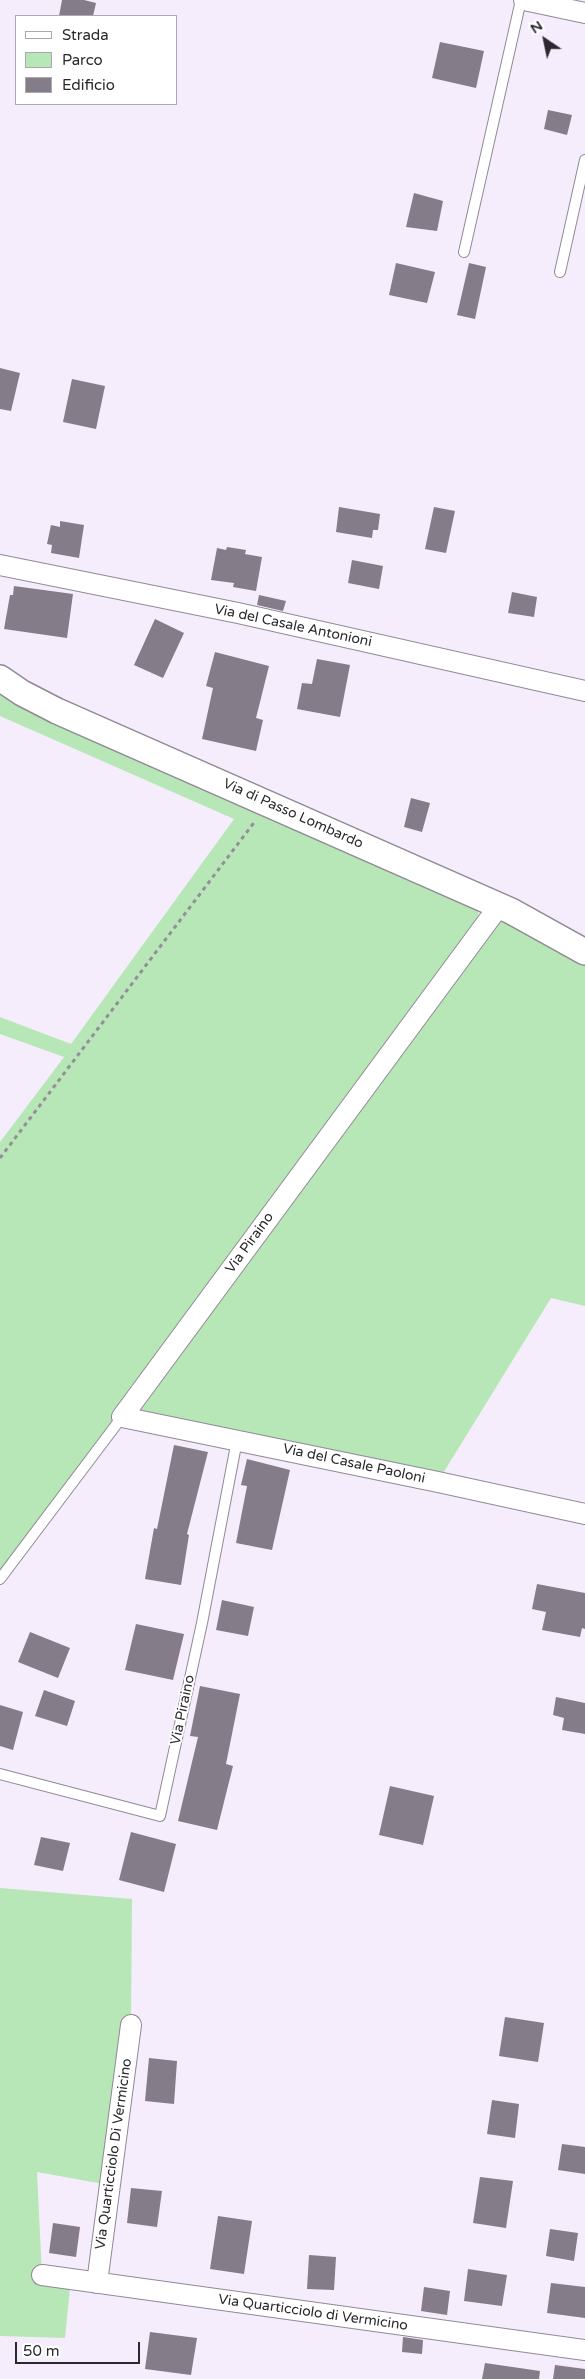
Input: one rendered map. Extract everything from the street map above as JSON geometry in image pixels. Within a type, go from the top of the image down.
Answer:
[{"type":"street","points":[[522,0],[564,4],[585,13]]},
{"type":"street","name":"Via del Casale Antonioni","points":[[0,565],[238,613],[585,691]]},
{"type":"street","name":"Via di Passo Lombardo","points":[[0,678],[22,693],[57,711],[268,802],[499,906],[542,926],[585,952]]},
{"type":"street","name":"Via Piraino","points":[[122,1417],[499,906]]},
{"type":"street","name":"Via del Casale Paoloni","points":[[122,1417],[585,1514]]},
{"type":"street","name":"Via Quarticciolo Di Vermicino","points":[[96,2283],[130,2026]]},
{"type":"street","name":"Via Quarticciolo di Vermicino","points":[[42,2275],[585,2350]]},
{"type":"lane","points":[[464,252],[522,0]]},
{"type":"lane","points":[[560,272],[585,160]]},
{"type":"lane","name":"Via Piraino","points":[[0,1580],[122,1417]]},
{"type":"lane","name":"Via Piraino","points":[[0,1774],[160,1816],[202,1623],[237,1440]]},
{"type":"path","points":[[0,1158],[268,802]]},
{"type":"green space","points":[[0,688],[478,910],[479,920],[0,1579],[0,1142],[64,1057],[0,1034],[0,1017],[71,1044],[234,819],[0,716]]},
{"type":"green space","points":[[499,915],[585,960],[585,1306],[551,1298],[442,1475],[138,1410]]},
{"type":"green space","points":[[0,1888],[132,1899],[131,2025],[109,2185],[37,2172],[42,2275],[70,2288],[65,2338],[0,2336]]},
{"type":"building","points":[[62,0],[84,0],[96,3],[93,15],[59,15]]},
{"type":"building","points":[[440,42],[484,51],[476,88],[432,78]]},
{"type":"building","points":[[548,110],[572,115],[567,135],[544,129]]},
{"type":"building","points":[[414,193],[443,201],[437,231],[406,227]]},
{"type":"building","points":[[396,263],[435,272],[427,303],[389,295]]},
{"type":"building","points":[[469,263],[486,267],[475,319],[457,315]]},
{"type":"building","points":[[0,368],[20,373],[11,411],[0,409]]},
{"type":"building","points":[[72,379],[105,386],[96,429],[63,422]]},
{"type":"building","points":[[339,507],[380,514],[378,530],[373,530],[372,538],[336,532]]},
{"type":"building","points":[[434,507],[455,511],[446,553],[425,549]]},
{"type":"building","points":[[60,521],[84,525],[79,558],[51,553],[52,545],[47,544],[51,525],[60,527]]},
{"type":"building","points":[[227,547],[246,550],[245,554],[262,557],[256,591],[233,587],[234,583],[211,580],[217,548],[226,550]]},
{"type":"building","points":[[352,560],[383,566],[379,589],[348,583]]},
{"type":"building","points":[[14,586],[73,594],[67,638],[4,629],[10,595],[13,595]]},
{"type":"building","points":[[512,592],[537,597],[534,617],[508,613]]},
{"type":"building","points":[[259,595],[286,601],[283,611],[257,605]]},
{"type":"building","points":[[155,619],[184,633],[163,678],[134,665]]},
{"type":"building","points":[[215,652],[269,666],[256,718],[263,720],[256,751],[202,739],[213,688],[206,686]]},
{"type":"building","points":[[317,659],[350,665],[340,717],[297,709],[302,683],[312,684]]},
{"type":"building","points":[[411,798],[430,803],[422,832],[404,827]]},
{"type":"building","points":[[174,1445],[208,1452],[187,1534],[189,1535],[181,1585],[145,1579],[154,1528],[157,1529]]},
{"type":"building","points":[[247,1459],[290,1470],[272,1550],[236,1543],[247,1486],[241,1485]]},
{"type":"building","points":[[537,1584],[585,1593],[585,1629],[582,1628],[580,1637],[542,1630],[546,1612],[532,1609]]},
{"type":"building","points":[[222,1600],[254,1607],[248,1636],[216,1630]]},
{"type":"building","points":[[136,1624],[184,1634],[173,1680],[125,1670]]},
{"type":"building","points":[[30,1632],[70,1648],[58,1678],[18,1662]]},
{"type":"building","points":[[200,1686],[240,1694],[226,1764],[233,1766],[217,1830],[178,1821],[198,1737],[190,1736]]},
{"type":"building","points":[[44,1690],[75,1701],[67,1726],[35,1716]]},
{"type":"building","points":[[556,1697],[585,1703],[585,1734],[562,1730],[564,1718],[553,1715]]},
{"type":"building","points":[[0,1705],[23,1712],[13,1750],[0,1746]]},
{"type":"building","points":[[390,1786],[434,1796],[423,1845],[379,1835]]},
{"type":"building","points":[[131,1832],[176,1844],[164,1892],[119,1880]]},
{"type":"building","points":[[41,1837],[70,1843],[63,1871],[34,1865]]},
{"type":"building","points":[[505,2017],[544,2023],[538,2062],[499,2056]]},
{"type":"building","points":[[149,2058],[177,2061],[174,2104],[145,2101]]},
{"type":"building","points":[[492,2100],[519,2104],[515,2138],[487,2134]]},
{"type":"building","points":[[562,2144],[585,2147],[585,2174],[558,2170]]},
{"type":"building","points":[[480,2177],[513,2181],[506,2228],[473,2223]]},
{"type":"building","points":[[131,2188],[162,2191],[157,2227],[127,2223]]},
{"type":"building","points":[[218,2216],[252,2221],[244,2274],[210,2269]]},
{"type":"building","points":[[53,2223],[80,2227],[76,2257],[49,2253]]},
{"type":"building","points":[[550,2229],[578,2233],[574,2261],[546,2256]]},
{"type":"building","points":[[309,2255],[336,2257],[334,2290],[307,2289]]},
{"type":"building","points":[[468,2269],[507,2275],[502,2306],[464,2301]]},
{"type":"building","points":[[551,2283],[585,2287],[585,2318],[547,2313]]},
{"type":"building","points":[[424,2287],[450,2291],[447,2315],[421,2311]]},
{"type":"building","points":[[150,2332],[197,2338],[191,2375],[145,2369]]},
{"type":"building","points":[[403,2337],[423,2340],[422,2354],[402,2352]]},
{"type":"building","points":[[485,2363],[540,2371],[539,2379],[482,2379]]},
{"type":"building","points":[[555,2365],[585,2369],[585,2379],[553,2379]]}]
